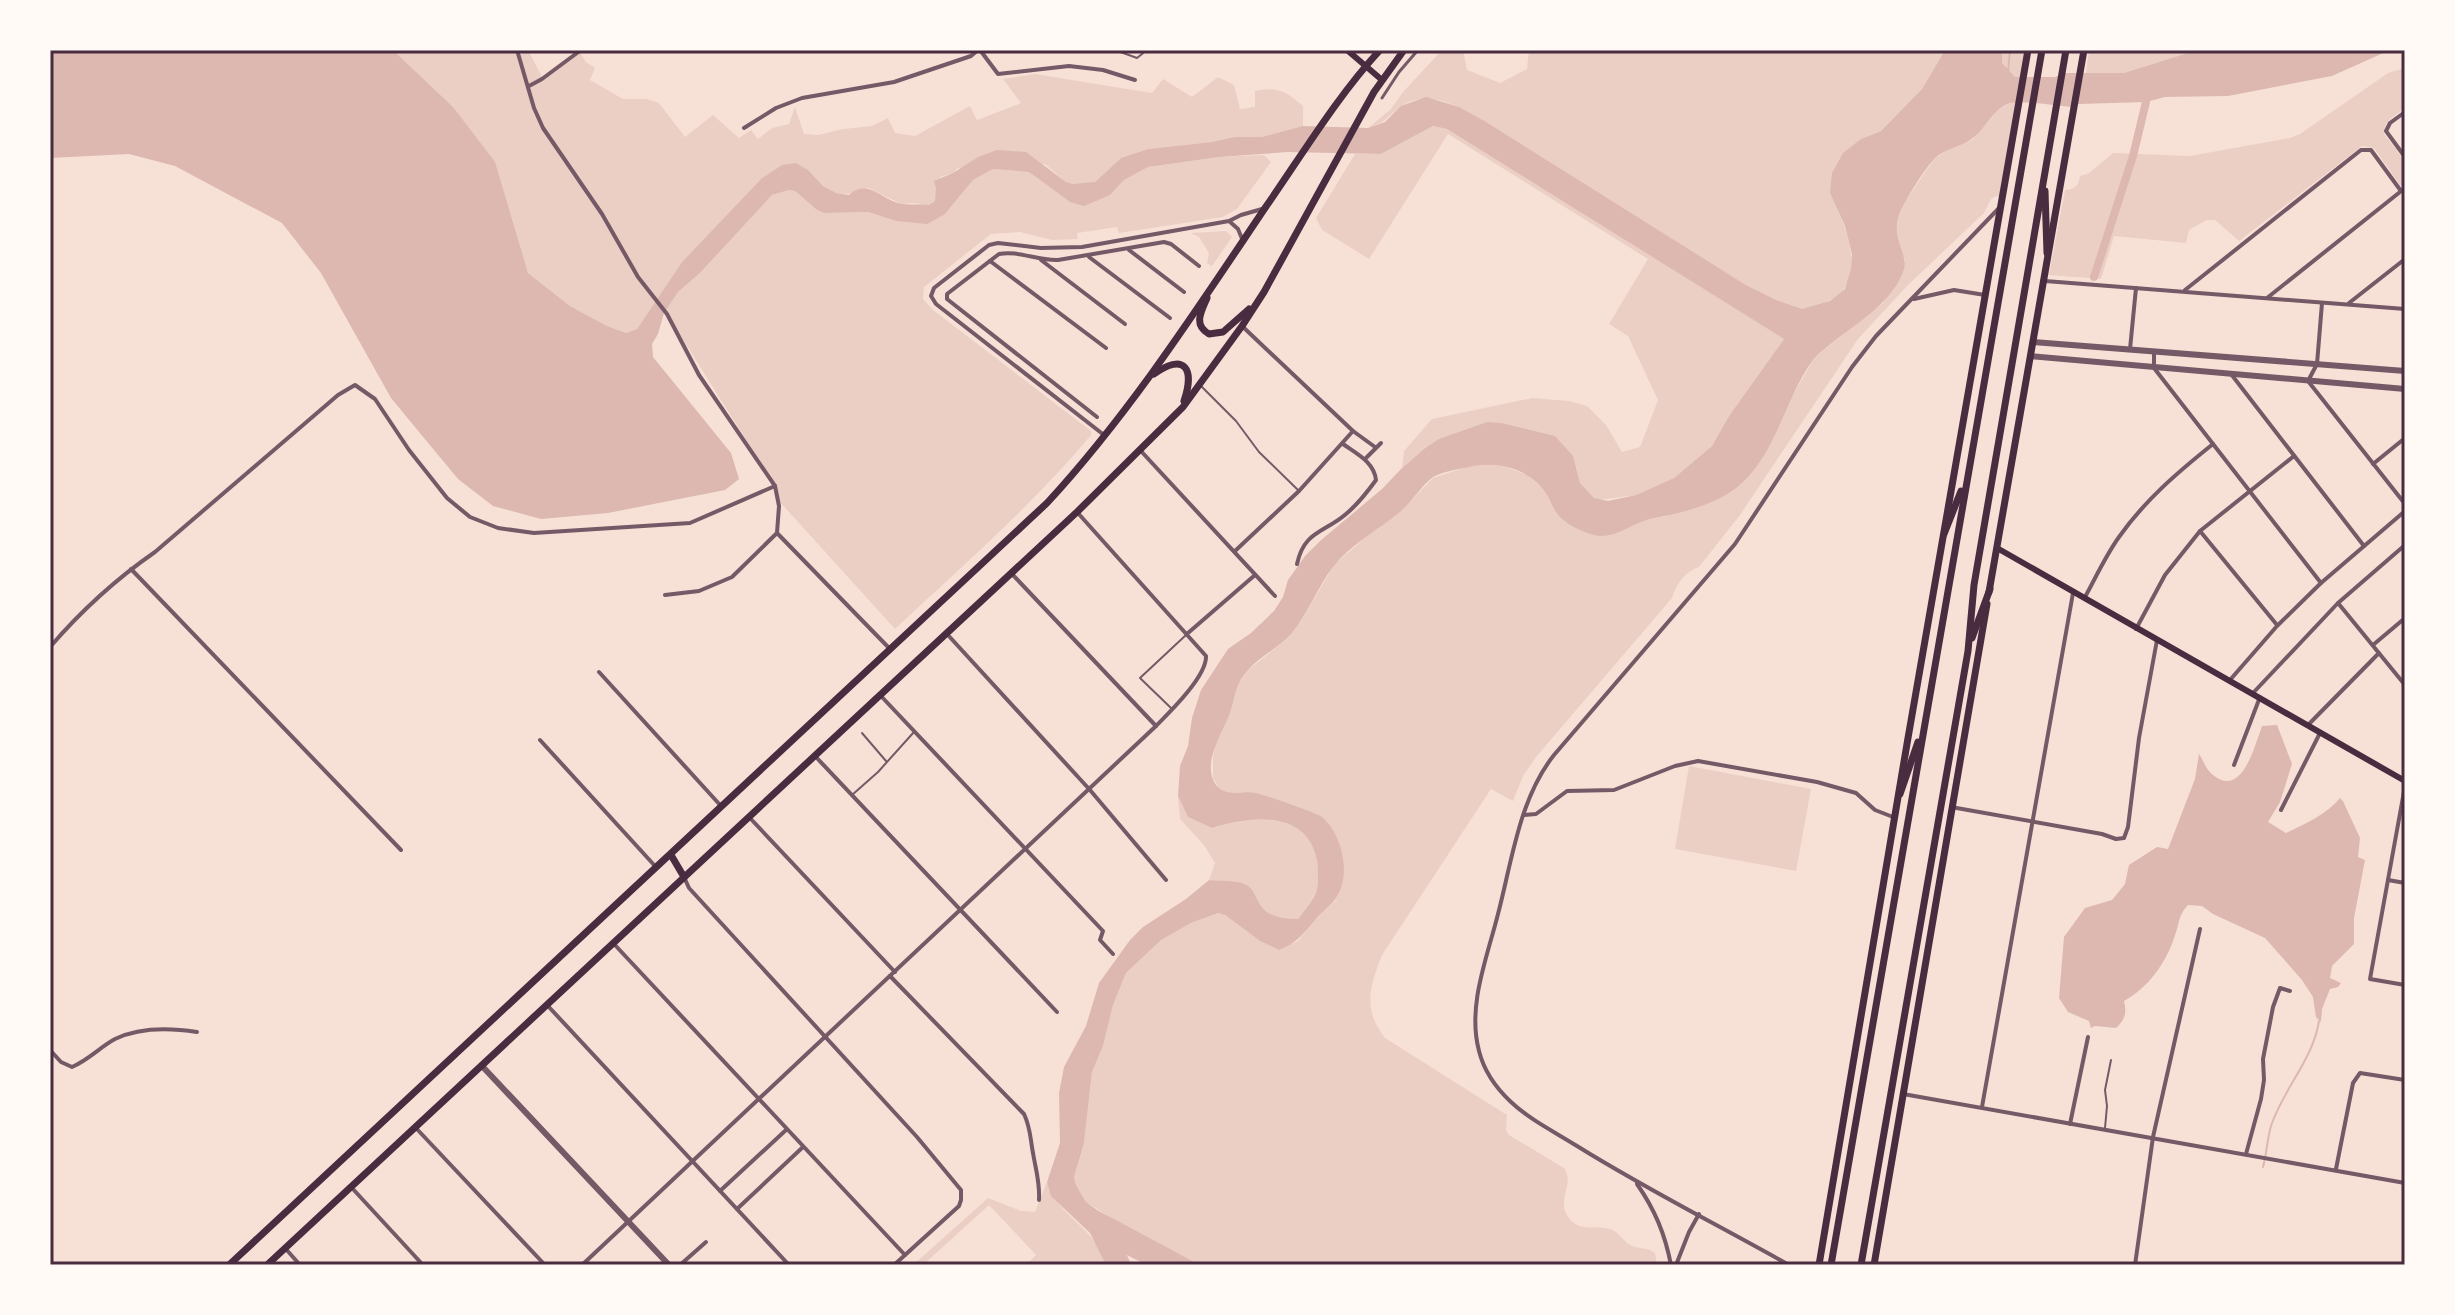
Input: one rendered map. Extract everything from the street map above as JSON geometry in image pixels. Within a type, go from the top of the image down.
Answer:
[{"type":"main road","points":[[1347,50],[1382,80]]},
{"type":"main road","points":[[229,1265],[1047,503],[1106,436],[1149,378],[1300,156],[1380,50]]},
{"type":"main road","points":[[267,1265],[1077,512],[1183,407],[1259,301],[1357,123],[1404,50]]},
{"type":"main road","points":[[1819,1265],[2028,50]]},
{"type":"main road","points":[[1831,1265],[2042,50]]},
{"type":"main road","points":[[1861,1265],[1968,651],[1974,585],[2066,50]]},
{"type":"main road","points":[[1874,1265],[2084,50]]},
{"type":"main road","points":[[2045,174],[2047,253]]},
{"type":"main road","points":[[1217,278],[1199,318],[1200,327],[1206,333],[1215,335],[1223,332],[1259,301]]},
{"type":"main road","points":[[1149,378],[1170,364],[1184,366],[1190,379],[1183,407]]},
{"type":"main road","points":[[1944,534],[1967,478]]},
{"type":"main road","points":[[1997,548],[2405,783]]},
{"type":"main road","points":[[1968,651],[1990,589]]},
{"type":"main road","points":[[1900,794],[1927,713]]},
{"type":"main road","points":[[671,855],[684,877]]},
{"type":"street","points":[[517,50],[543,128],[602,214],[638,277],[667,314],[699,375],[775,486],[779,506],[777,533],[732,577],[699,591],[665,595]]},
{"type":"street","points":[[529,86],[581,50]]},
{"type":"street","points":[[744,128],[776,108],[802,98],[894,82],[971,56],[979,50],[998,74],[1069,66],[1103,70],[1135,80]]},
{"type":"street","points":[[1382,98],[1418,50]]},
{"type":"street","points":[[2405,112],[2386,129],[2405,157]]},
{"type":"street","points":[[2183,291],[2361,150],[2371,150],[2403,190],[2267,298]]},
{"type":"street","points":[[1789,1265],[1635,1182],[1514,1104],[1492,1080],[1479,1051],[1476,1000],[1531,791],[1546,766],[1729,553],[1852,367],[1876,336],[2002,205]]},
{"type":"street","points":[[1106,436],[936,304],[931,296],[934,288],[989,245],[1082,247],[1229,221],[1265,209]]},
{"type":"street","points":[[1229,221],[1238,229],[1243,241]]},
{"type":"street","points":[[1108,241],[1111,252]]},
{"type":"street","points":[[1097,417],[947,299],[947,294],[999,254],[1006,253],[1058,260],[1168,243],[1199,266]]},
{"type":"street","points":[[1128,249],[1184,292]]},
{"type":"street","points":[[1088,256],[1170,318]]},
{"type":"street","points":[[2347,304],[2405,259]]},
{"type":"street","points":[[1041,260],[1125,324]]},
{"type":"street","points":[[990,261],[1106,348]]},
{"type":"street","points":[[2044,281],[2405,309]]},
{"type":"street","points":[[2130,351],[2136,288]]},
{"type":"street","points":[[1911,300],[1954,290],[1985,295]]},
{"type":"street","points":[[2308,381],[2317,364],[2322,303]]},
{"type":"street","points":[[1242,326],[1353,431],[1378,445],[1365,459]]},
{"type":"street","points":[[2033,342],[2405,371]]},
{"type":"street","points":[[2154,353],[2154,368],[2321,583]]},
{"type":"street","points":[[2030,356],[2405,389]]},
{"type":"street","points":[[2231,374],[2364,546]]},
{"type":"street","points":[[2308,381],[2405,504]]},
{"type":"street","points":[[50,647],[78,616],[131,569],[155,552],[338,395],[355,385],[375,399],[409,450],[447,498],[470,517],[498,528],[534,533],[690,523],[775,486]]},
{"type":"street","points":[[1235,551],[1299,491],[1353,431]]},
{"type":"street","points":[[2373,464],[2405,438]]},
{"type":"street","points":[[1297,564],[1300,550],[1310,538],[1346,514],[1376,480],[1374,469],[1365,459],[1343,444]]},
{"type":"street","points":[[2083,599],[2118,538],[2151,497],[2213,444]]},
{"type":"street","points":[[1140,450],[1275,596]]},
{"type":"street","points":[[2136,629],[2165,575],[2200,531],[2294,456]]},
{"type":"street","points":[[2232,682],[2277,626],[2321,583],[2405,511]]},
{"type":"street","points":[[582,1265],[1090,790],[1172,709],[1206,663],[1206,656],[1077,512]]},
{"type":"street","points":[[2200,531],[2277,626]]},
{"type":"street","points":[[777,533],[891,649]]},
{"type":"street","points":[[2234,765],[2253,693],[2338,603],[2405,545]]},
{"type":"street","points":[[131,569],[401,850]]},
{"type":"street","points":[[1011,573],[1156,726]]},
{"type":"street","points":[[1187,634],[1255,575]]},
{"type":"street","points":[[1982,1107],[2073,593]]},
{"type":"street","points":[[2338,603],[2405,685]]},
{"type":"street","points":[[2373,645],[2405,618]]},
{"type":"street","points":[[946,633],[1090,790],[1166,880]]},
{"type":"street","points":[[1951,807],[2121,840],[2125,837],[2157,640]]},
{"type":"street","points":[[2308,725],[2379,653]]},
{"type":"street","points":[[599,672],[722,807]]},
{"type":"street","points":[[880,695],[1103,931],[1100,940],[1113,954]]},
{"type":"street","points":[[2281,810],[2320,733]]},
{"type":"street","points":[[540,740],[657,868]]},
{"type":"street","points":[[815,756],[1057,1012]]},
{"type":"street","points":[[1524,815],[1534,815],[1567,791],[1614,790],[1675,766],[1698,761],[1856,793],[1875,810],[1896,818]]},
{"type":"street","points":[[2405,783],[2370,979],[2405,985]]},
{"type":"street","points":[[749,817],[1024,1114],[1031,1129],[1033,1155],[1040,1181],[1039,1200]]},
{"type":"street","points":[[684,877],[689,888],[917,1137],[961,1190],[959,1206],[894,1265]]},
{"type":"street","points":[[2388,880],[2405,883]]},
{"type":"street","points":[[2135,1265],[2153,1137],[2200,929]]},
{"type":"street","points":[[613,944],[905,1255]]},
{"type":"street","points":[[2246,1154],[2261,1099],[2263,1059],[2273,1007],[2280,988],[2290,991]]},
{"type":"street","points":[[547,1005],[789,1265]]},
{"type":"street","points":[[50,1050],[61,1062],[72,1067],[127,1035],[173,1028],[197,1032]]},
{"type":"street","points":[[2070,1124],[2088,1037]]},
{"type":"street","points":[[482,1066],[669,1265]]},
{"type":"street","points":[[2336,1170],[2353,1083],[2360,1073],[2405,1080]]},
{"type":"street","points":[[1903,1094],[2405,1183]]},
{"type":"street","points":[[415,1127],[545,1265]]},
{"type":"street","points":[[720,1191],[787,1129]]},
{"type":"street","points":[[737,1209],[803,1147]]},
{"type":"street","points":[[1635,1182],[1661,1226],[1673,1265]]},
{"type":"street","points":[[351,1187],[423,1265]]},
{"type":"street","points":[[1673,1265],[1699,1214]]},
{"type":"street","points":[[680,1265],[706,1242]]},
{"type":"street","points":[[285,1248],[300,1265]]},
{"type":"lane","points":[[1115,50],[1137,58],[1147,50],[1153,50]]},
{"type":"lane","points":[[1199,384],[1236,421],[1259,452],[1299,491]]},
{"type":"lane","points":[[1172,709],[1140,678],[1187,634]]},
{"type":"lane","points":[[852,795],[915,732]]},
{"type":"lane","points":[[862,733],[887,762]]},
{"type":"lane","points":[[2105,1129],[2105,1090],[2111,1060]]},
{"type":"shaded area","points":[[50,50],[393,50],[453,107],[495,162],[528,273],[570,306],[626,333],[637,329],[682,262],[761,179],[782,165],[796,163],[836,193],[849,195],[856,190],[870,189],[896,202],[929,205],[935,201],[934,181],[997,150],[1026,152],[1066,182],[1095,182],[1121,158],[1148,149],[1234,137],[1262,137],[1303,126],[1368,128],[1385,122],[1401,106],[1426,97],[1459,107],[1483,120],[1746,285],[1802,309],[1830,301],[1845,289],[1851,269],[1852,254],[1845,226],[1830,193],[1832,173],[1843,153],[1861,139],[1881,131],[1922,89],[1945,50],[2002,50],[2002,63],[2015,77],[2055,77],[2065,73],[2124,73],[2197,50],[2390,50],[2332,76],[2228,96],[2165,97],[2146,102],[2078,104],[2073,107],[2023,102],[2003,106],[1975,136],[1939,155],[1925,170],[1898,219],[1897,234],[1905,266],[1898,283],[1875,310],[1813,360],[1761,460],[1750,475],[1728,494],[1697,508],[1647,520],[1602,536],[1575,528],[1562,519],[1543,489],[1527,475],[1496,465],[1475,466],[1433,477],[1400,512],[1348,551],[1327,575],[1291,634],[1243,676],[1214,750],[1211,770],[1213,779],[1222,790],[1256,793],[1322,817],[1335,834],[1342,855],[1341,889],[1334,901],[1299,938],[1279,950],[1218,913],[1191,923],[1161,940],[1126,973],[1092,1072],[1084,1143],[1074,1177],[1076,1185],[1086,1202],[1097,1210],[1200,1265],[1147,1265],[1127,1255],[1131,1265],[1106,1265],[1090,1233],[1051,1196],[1047,1182],[1060,1143],[1059,1093],[1064,1067],[1086,1026],[1099,983],[1143,927],[1209,880],[1242,883],[1249,887],[1264,909],[1282,918],[1298,919],[1317,889],[1317,861],[1311,844],[1302,832],[1275,820],[1260,819],[1212,828],[1188,817],[1178,796],[1180,766],[1201,690],[1228,649],[1274,611],[1283,597],[1288,580],[1320,541],[1439,439],[1487,422],[1555,436],[1573,456],[1580,483],[1594,498],[1608,501],[1636,495],[1674,478],[1712,446],[1729,416],[1784,339],[1447,129],[1433,126],[1381,154],[1288,152],[1148,167],[1124,180],[1110,195],[1084,206],[1070,202],[1029,172],[993,169],[973,180],[945,214],[927,224],[896,221],[868,212],[824,213],[795,191],[789,190],[772,195],[700,273],[678,292],[664,313],[652,344],[653,357],[731,453],[739,479],[725,490],[608,513],[541,519],[493,506],[458,479],[391,398],[321,273],[282,223],[175,166],[129,154],[50,158]]},
{"type":"shaded area","points":[[393,50],[528,50],[543,79],[579,51],[586,62],[595,68],[590,80],[623,99],[647,99],[659,103],[685,137],[713,115],[739,138],[751,130],[758,139],[772,128],[789,124],[795,107],[804,134],[818,135],[872,126],[888,118],[895,133],[915,136],[970,106],[977,120],[1021,103],[1003,79],[1035,74],[1152,93],[1163,79],[1192,97],[1218,77],[1234,85],[1240,109],[1255,107],[1255,91],[1269,89],[1286,93],[1303,106],[1303,126],[1262,137],[1234,137],[1148,149],[1121,158],[1095,182],[1088,184],[1066,182],[1045,164],[958,168],[940,177],[935,201],[929,206],[901,204],[869,188],[841,194],[822,185],[808,170],[761,179],[682,262],[637,329],[626,333],[570,306],[528,273],[514,232],[453,107]]},
{"type":"shaded area","points":[[1442,50],[1463,50],[1467,70],[1500,83],[1527,69],[1529,50],[1945,50],[1922,89],[1881,131],[1861,139],[1830,193],[1843,222],[1851,255],[1847,284],[1837,296],[1821,304],[1797,309],[1746,285],[1483,120],[1453,105],[1420,99],[1368,128],[1391,109]]},
{"type":"shaded area","points":[[2002,50],[2025,50],[2021,77],[2015,77],[2001,63]]},
{"type":"shaded area","points":[[2089,50],[2197,50],[2124,73],[2086,73]]},
{"type":"shaded area","points":[[2405,68],[2405,108],[2390,119],[2384,134],[2405,161],[2405,183],[2400,185],[2374,148],[2362,146],[2239,241],[2215,220],[2207,220],[2189,230],[2186,243],[2114,236],[2101,279],[2049,275],[2065,190],[2076,186],[2080,176],[2089,173],[2113,153],[2190,156],[2290,138],[2388,73]]},
{"type":"shaded area","points":[[2018,102],[2002,198],[1996,196],[1991,199],[1984,213],[1907,286],[1858,339],[1740,515],[1699,567],[1682,579],[1672,598],[1536,757],[1523,776],[1513,801],[1491,789],[1382,955],[1374,977],[1371,1007],[1385,1038],[1507,1115],[1506,1130],[1509,1135],[1564,1168],[1568,1180],[1564,1209],[1572,1221],[1583,1227],[1613,1230],[1632,1246],[1655,1253],[1657,1265],[1200,1265],[1086,1202],[1074,1177],[1084,1143],[1092,1072],[1126,973],[1161,940],[1191,923],[1218,913],[1279,950],[1298,941],[1315,919],[1335,901],[1342,885],[1343,857],[1317,814],[1241,792],[1227,793],[1220,790],[1213,778],[1215,745],[1230,712],[1236,687],[1248,670],[1287,639],[1334,565],[1402,510],[1433,478],[1476,464],[1498,464],[1527,475],[1544,489],[1559,516],[1617,532],[1649,518],[1664,517],[1754,469],[1815,357],[1883,303],[1905,260],[1896,239],[1898,218],[1934,159],[1952,147],[1972,140],[1994,112]]},
{"type":"shaded area","points":[[1433,126],[1447,129],[1784,339],[1729,416],[1712,446],[1674,478],[1636,495],[1600,500],[1580,483],[1573,456],[1424,449],[1402,468],[1404,451],[1432,419],[1532,398],[1587,406],[1606,425],[1622,452],[1640,447],[1658,400],[1628,336],[1609,324],[1648,259],[1448,134],[1369,259],[1322,230],[1316,218],[1355,154],[1381,154]]},
{"type":"shaded area","points":[[1264,155],[1271,162],[1237,209],[1223,217],[1119,233],[1117,227],[1077,233],[1078,239],[1052,240],[1020,232],[991,234],[924,287],[923,299],[933,310],[1091,431],[1091,435],[1021,511],[895,629],[779,501],[775,486],[665,311],[678,292],[700,273],[772,195],[789,190],[795,191],[824,213],[868,212],[896,221],[945,214],[973,180],[993,169],[1029,172],[1070,202],[1110,195],[1124,180],[1148,167],[1219,157]]},
{"type":"shaded area","points":[[1226,231],[1232,237],[1212,266],[1207,263],[1209,253],[1199,237],[1191,233]]},
{"type":"shaded area","points":[[2277,725],[2292,764],[2280,802],[2268,822],[2286,833],[2322,814],[2340,798],[2360,838],[2358,857],[2365,860],[2354,918],[2354,944],[2332,966],[2330,978],[2341,983],[2330,989],[2322,1009],[2321,1022],[2316,1017],[2313,997],[2302,980],[2265,938],[2202,906],[2188,905],[2180,917],[2161,966],[2140,990],[2124,1001],[2125,1013],[2121,1022],[2116,1028],[2091,1028],[2089,1021],[2068,1012],[2059,998],[2064,937],[2085,908],[2112,900],[2125,884],[2129,865],[2157,847],[2168,849],[2195,779],[2199,754],[2213,775],[2223,781],[2232,780],[2246,767],[2262,726]]},
{"type":"shaded area","points":[[1689,766],[1811,789],[1796,871],[1675,849]]},
{"type":"shaded area","points":[[1178,796],[1188,817],[1212,828],[1242,821],[1274,820],[1301,831],[1316,857],[1318,880],[1317,889],[1298,919],[1271,914],[1242,883],[1209,880],[1215,863],[1204,845],[1180,819]]},
{"type":"shaded area","points":[[1047,1182],[1059,1204],[1094,1241],[1106,1265],[1026,1265],[1036,1255],[989,1205],[923,1265],[913,1265],[988,1198],[1021,1211],[1035,1212]]},
{"type":"waterway","points":[[2008,72],[2010,50]]},
{"type":"waterway","points":[[2094,277],[2133,156],[2146,102],[2145,93]]},
{"type":"waterway","points":[[2263,1167],[2272,1123],[2311,1048],[2319,1021]]}]
